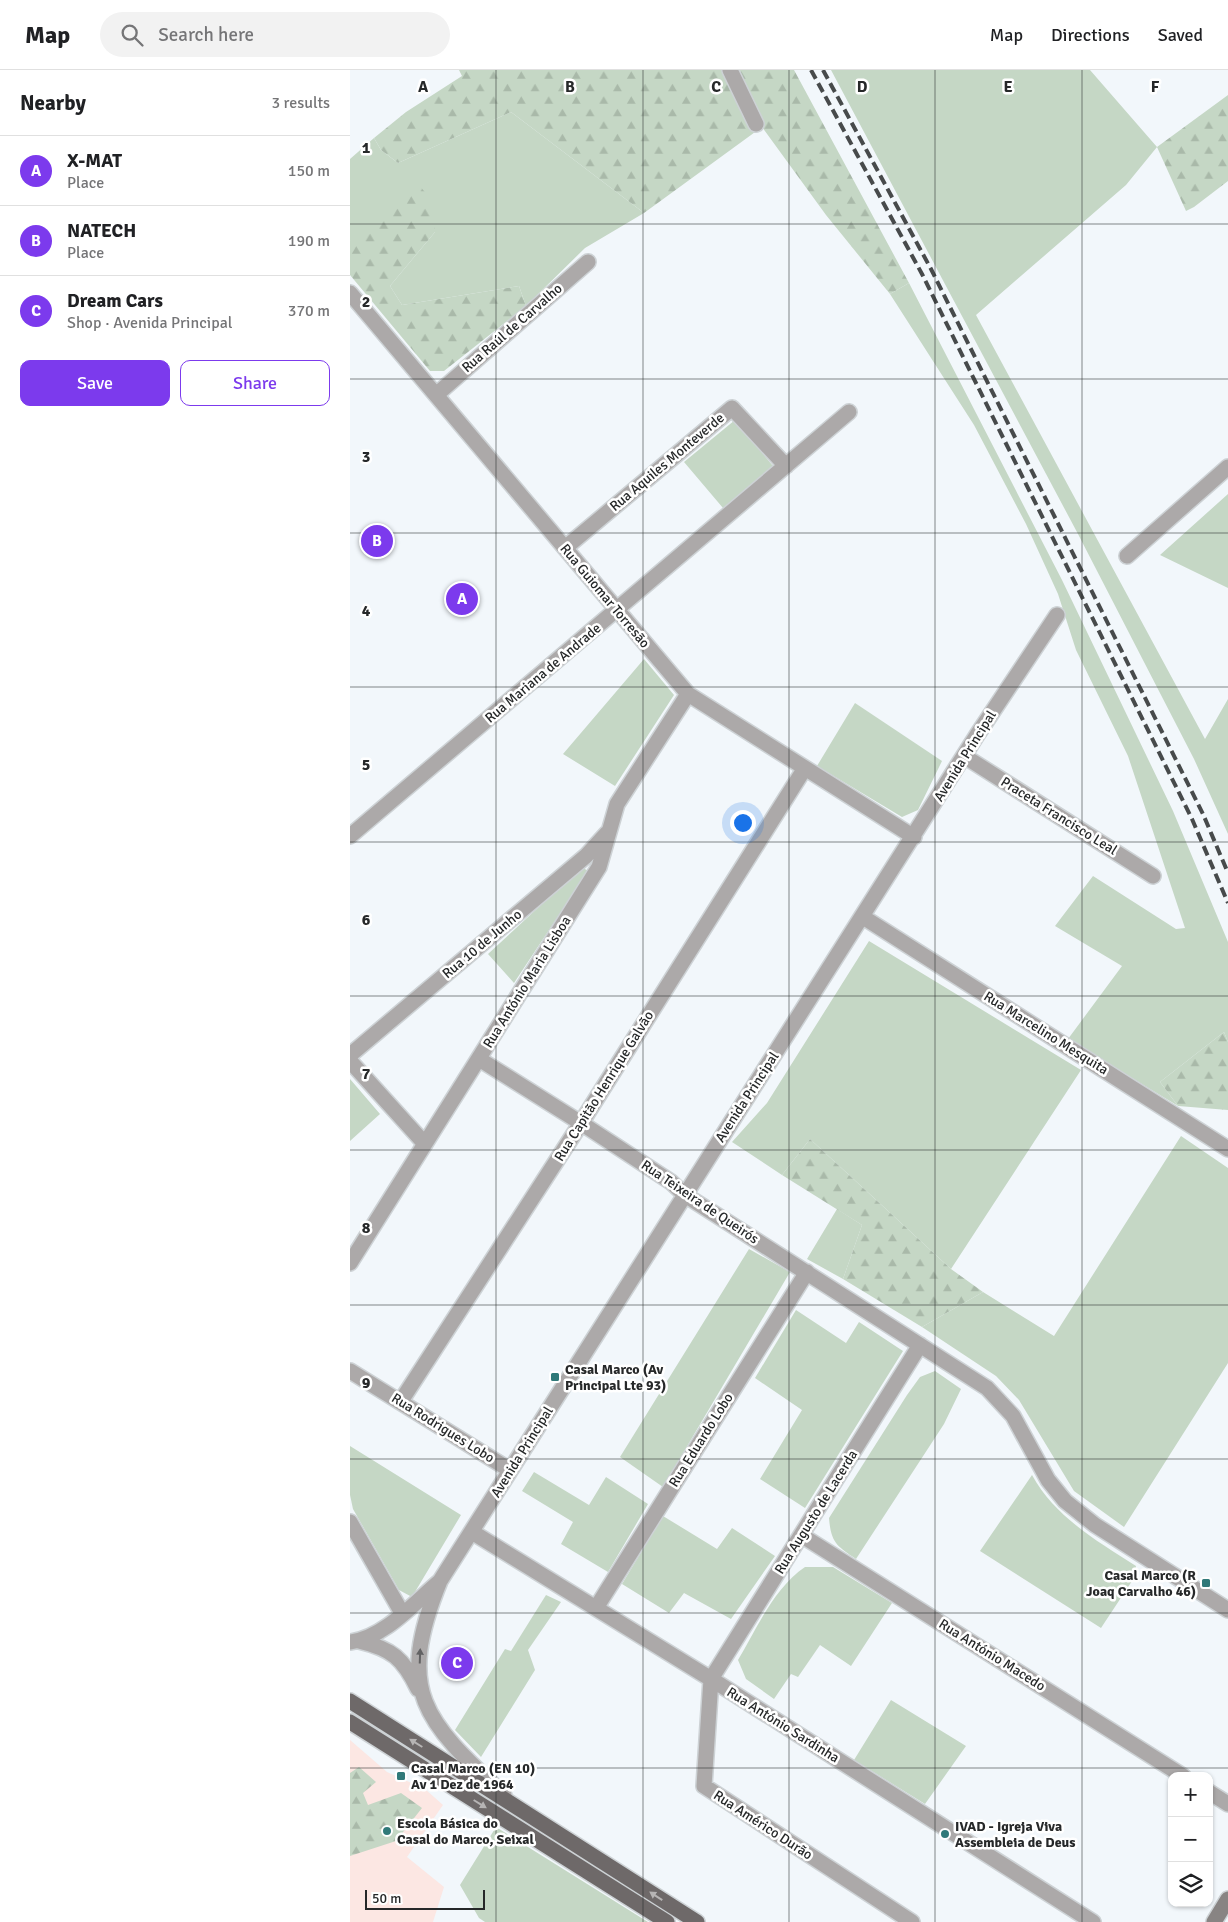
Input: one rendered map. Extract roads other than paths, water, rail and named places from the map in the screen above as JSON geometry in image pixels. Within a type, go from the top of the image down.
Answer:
[{"type":"main road","points":[[350,1701],[697,1922]]},
{"type":"main road","points":[[350,1722],[667,1922]]},
{"type":"street","points":[[730,70],[756,124]]},
{"type":"street","name":"Rua Raúl de Carvalho","points":[[436,395],[588,262]]},
{"type":"street","name":"Rua Guiomar Torresão","points":[[350,294],[688,694],[914,837]]},
{"type":"street","name":"Rua Aquiles Monteverde","points":[[565,548],[732,408],[786,466]]},
{"type":"street","name":"Rua Mariana de Andrade","points":[[350,836],[849,412]]},
{"type":"street","points":[[1127,556],[1228,468]]},
{"type":"street","name":"Avenida Principal","points":[[421,1695],[420,1641],[427,1613],[440,1581],[964,756],[1058,615]]},
{"type":"street","name":"Rua António Maria Lisboa","points":[[350,1263],[599,867],[617,804],[688,694]]},
{"type":"street","name":"Praceta Francisco Leal","points":[[964,756],[1154,876]]},
{"type":"street","name":"Rua Capitão Henrique Galvão","points":[[400,1401],[581,1123],[805,768]]},
{"type":"street","name":"Rua 10 de Junho","points":[[350,1055],[586,856],[610,830]]},
{"type":"street","name":"Rua Marcelino Mesquita","points":[[863,917],[1228,1149]]},
{"type":"street","name":"Rua Teixeira de Queirós","points":[[479,1059],[671,1182],[685,1195],[969,1376],[996,1396],[1019,1425],[1048,1480],[1076,1510],[1228,1610]]},
{"type":"street","points":[[350,1061],[425,1144]]},
{"type":"street","name":"Rua Eduardo Lobo","points":[[596,1608],[807,1272]]},
{"type":"street","name":"Rua Augusto de Lacerda","points":[[711,1679],[920,1345]]},
{"type":"street","name":"Rua Rodrigues Lobo","points":[[350,1371],[510,1470]]},
{"type":"street","points":[[350,1522],[402,1613]]},
{"type":"street","name":"Rua António Sardinha","points":[[472,1532],[711,1679],[1093,1922]]},
{"type":"street","name":"Rua António Macedo","points":[[801,1535],[1177,1772]]},
{"type":"street","name":"Avenida Principal","points":[[352,1642],[382,1629],[440,1581]]},
{"type":"street","name":"Avenida Principal","points":[[352,1642],[380,1646],[402,1660],[436,1725],[453,1747],[518,1808]]},
{"type":"street","name":"Rua Américo Durão","points":[[711,1679],[704,1786],[912,1922]]},
{"type":"street","points":[[1213,1795],[1228,1804]]},
{"type":"street","points":[[1214,1922],[1228,1899]]},
{"type":"railway","points":[[811,70],[922,274],[1192,819],[1228,903]]},
{"type":"railway","points":[[823,70],[931,269],[1203,814],[1228,873]]},
{"type":"place","name":"NATECH","points":[[377,541]]},
{"type":"place","name":"X-MAT","points":[[462,599]]},
{"type":"place","name":"Casal Marco (Av Principal Lte 93)","points":[[555,1377]]},
{"type":"place","name":"Casal Marco (R Joaq Carvalho 46)","points":[[1206,1583]]},
{"type":"place","name":"Dream Cars","points":[[457,1663]]},
{"type":"place","name":"Casal Marco (EN 10) Av 1 Dez de 1964","points":[[401,1776]]},
{"type":"place","name":"Escola Básica do Casal do Marco, Seixal","points":[[387,1831]]},
{"type":"place","name":"IVAD - Igreja Viva Assembleia de Deus","points":[[945,1834]]}]
